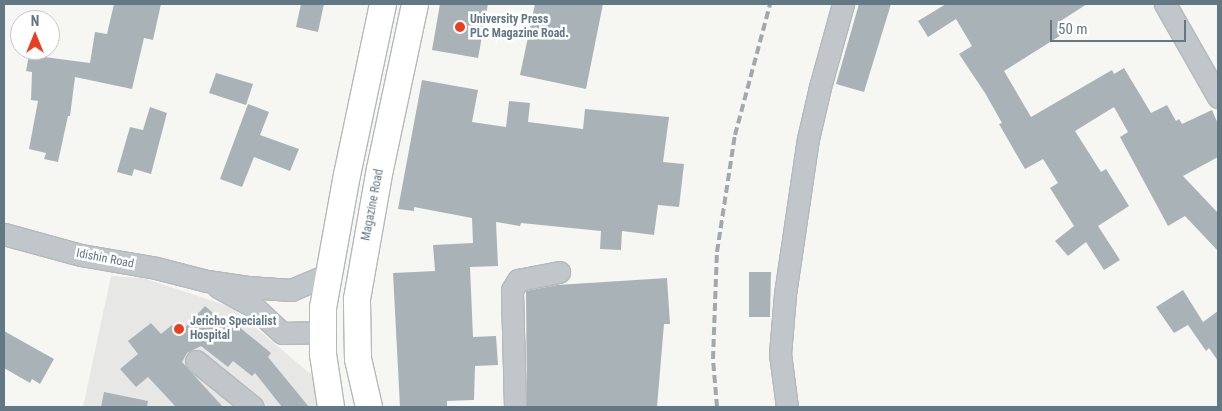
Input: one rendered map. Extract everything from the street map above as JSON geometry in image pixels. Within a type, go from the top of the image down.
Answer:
[{"type":"main road","points":[[330,407],[325,376],[322,332],[329,274],[349,166],[383,4]]},
{"type":"main road","name":"Magazine Road","points":[[369,407],[362,385],[357,349],[357,300],[378,179],[415,4]]},
{"type":"street","points":[[787,407],[780,354],[785,294],[808,138],[843,4]]},
{"type":"street","points":[[1165,4],[1218,97]]},
{"type":"street","name":"Idishin Road","points":[[4,234],[81,255],[156,268],[207,281]]},
{"type":"street","points":[[515,407],[512,290],[518,280],[559,272]]},
{"type":"street","points":[[207,281],[291,290],[329,274]]},
{"type":"street","points":[[207,281],[254,307],[282,332],[322,332]]},
{"type":"street","points":[[196,361],[253,407]]},
{"type":"shaded area","name":"Jericho Specialist Hospital","points":[[111,276],[143,278],[231,307],[313,376],[323,407],[83,407]]},
{"type":"building","points":[[114,4],[161,4],[153,40],[144,38],[132,89],[75,77],[70,116],[68,116],[58,162],[44,159],[46,153],[29,149],[38,101],[31,100],[32,72],[26,71],[28,60],[60,59],[90,63],[95,32],[107,34]]},
{"type":"building","points":[[301,4],[324,4],[318,32],[296,27]]},
{"type":"building","name":"University Press PLC Magazine Road.","points":[[440,4],[488,4],[478,58],[432,50]]},
{"type":"building","points":[[535,4],[603,4],[586,89],[520,75]]},
{"type":"building","points":[[859,4],[891,4],[864,92],[836,84]]},
{"type":"building","points":[[946,4],[1087,4],[1059,22],[1066,32],[1004,71],[1031,117],[1112,70],[1114,74],[1124,68],[1151,113],[1167,105],[1176,121],[1179,119],[1182,124],[1212,110],[1218,124],[1218,157],[1183,176],[1218,213],[1218,251],[1185,216],[1168,226],[1120,137],[1128,132],[1114,107],[1075,131],[1101,172],[1106,169],[1129,206],[1098,226],[1120,260],[1104,270],[1086,242],[1068,256],[1055,241],[1074,226],[1050,188],[1058,183],[1043,159],[1025,169],[999,124],[1002,123],[985,93],[959,54],[972,46],[956,19],[928,37],[918,21]]},
{"type":"building","points":[[216,73],[253,84],[246,105],[209,93]]},
{"type":"building","points":[[422,80],[478,90],[472,122],[506,127],[509,101],[530,103],[528,122],[583,129],[585,109],[669,117],[663,162],[684,164],[679,207],[658,205],[654,235],[622,231],[621,250],[600,249],[601,231],[521,223],[520,226],[496,222],[498,266],[470,267],[473,337],[496,336],[498,365],[475,366],[474,400],[447,401],[447,407],[400,407],[393,273],[435,271],[433,245],[473,243],[472,218],[414,207],[414,211],[398,209]]},
{"type":"building","points":[[248,104],[269,112],[260,135],[299,149],[290,171],[254,157],[242,187],[220,179]]},
{"type":"building","points":[[150,107],[167,113],[151,174],[134,169],[132,176],[117,172],[130,127],[143,130]]},
{"type":"building","points":[[749,272],[771,272],[770,317],[749,317]]},
{"type":"building","points":[[667,278],[670,324],[664,324],[657,407],[527,407],[526,291],[557,285]]},
{"type":"building","points":[[1183,290],[1203,322],[1218,311],[1218,361],[1209,348],[1206,351],[1188,325],[1174,333],[1156,307]]},
{"type":"building","points":[[205,306],[228,326],[232,321],[271,353],[268,357],[309,407],[282,407],[255,373],[252,376],[233,361],[228,367],[201,346],[187,353],[182,362],[223,407],[176,407],[148,377],[136,387],[120,369],[138,354],[128,341],[151,323],[161,334],[172,325],[179,334]]},
{"type":"building","points":[[4,331],[54,359],[40,384],[32,379],[30,383],[4,368]]},
{"type":"building","points":[[104,392],[148,401],[147,407],[101,407]]},
{"type":"railway","points":[[717,407],[713,359],[717,252],[735,135],[770,4]]},
{"type":"place","name":"University Press PLC Magazine Road.","points":[[460,27]]},
{"type":"place","name":"Jericho Specialist Hospital","points":[[179,329]]}]
